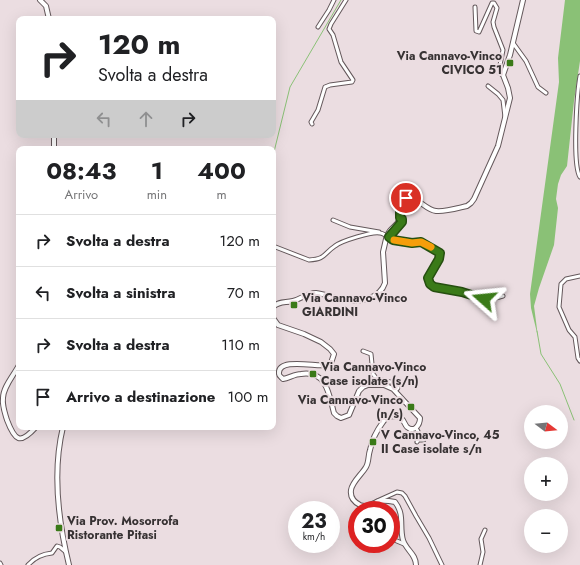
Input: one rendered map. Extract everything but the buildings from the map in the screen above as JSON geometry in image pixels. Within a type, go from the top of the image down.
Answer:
[{"type":"street","points":[[40,0],[46,6],[48,16]]},
{"type":"street","points":[[318,27],[334,0]]},
{"type":"street","points":[[312,124],[311,122],[318,110],[325,87],[352,82],[353,80],[341,62],[333,35],[329,29],[346,0]]},
{"type":"street","points":[[503,75],[513,43],[523,0]]},
{"type":"street","points":[[276,304],[294,301],[308,294],[316,293],[348,301],[366,299],[375,296],[384,287],[385,283],[383,252],[387,236],[389,231],[400,218],[400,204],[406,198],[417,200],[431,210],[437,211],[467,206],[471,203],[498,146],[510,98],[503,75],[499,73],[498,70],[503,50],[493,22],[497,8],[494,3],[492,3],[479,32],[476,31],[475,7]]},
{"type":"street","points":[[513,43],[526,61],[538,87],[546,93]]},
{"type":"street","points":[[580,76],[576,120],[577,168],[580,176]]},
{"type":"street","points":[[488,86],[503,100],[505,118]]},
{"type":"street","points":[[333,220],[350,227],[379,232],[393,240],[412,243],[421,242],[440,253],[439,259],[428,278],[430,284],[434,287],[462,292],[489,300],[503,296]]},
{"type":"street","points":[[276,247],[309,260],[315,260],[324,257],[336,246],[348,240],[379,232]]},
{"type":"street","points":[[580,276],[569,277],[563,281],[560,287],[559,307],[569,330],[575,337],[578,358],[580,361]]},
{"type":"street","points":[[276,322],[278,325],[321,342],[334,354],[331,363],[327,365],[285,365],[281,368],[279,376],[283,379],[305,374],[317,376],[322,379],[326,384],[334,413],[341,418],[349,415],[359,391],[363,387],[368,385],[384,385],[391,387],[420,418],[420,422],[416,428]]},
{"type":"street","points":[[363,352],[371,354],[373,374],[377,379],[395,383],[398,388],[395,391]]},
{"type":"street","points":[[16,369],[5,388],[2,398],[3,408],[12,432],[16,436],[20,438],[28,436],[33,430]]},
{"type":"street","points":[[354,501],[351,497],[352,486],[366,467],[370,450],[385,419],[397,417],[402,419],[407,427],[413,429],[416,428]]},
{"type":"street","points":[[416,428],[420,433],[417,441],[424,440],[427,434]]},
{"type":"street","points":[[62,430],[57,473],[60,525],[69,565]]},
{"type":"street","points":[[378,501],[397,492],[402,493],[429,538],[442,565]]},
{"type":"street","points":[[380,501],[391,501]]},
{"type":"street","points":[[400,510],[402,539],[416,561],[416,565]]},
{"type":"street","points":[[480,565],[483,552],[481,539],[485,530]]},
{"type":"street","points":[[400,542],[404,544]]},
{"type":"street","points":[[28,565],[41,554],[52,553],[57,546],[66,552]]},
{"type":"shaded area","points":[[565,0],[580,0],[580,61],[567,166],[561,175],[558,184],[556,199],[558,208],[554,245],[534,306],[538,337],[531,308],[530,294],[559,82],[558,58]]},
{"type":"waterway","points":[[275,146],[290,87],[341,0]]},
{"type":"waterway","points":[[537,331],[541,354],[560,384],[574,420]]},
{"type":"slow traffic","points":[[394,240],[412,243],[421,242],[431,247]]},
{"type":"place","name":"Via Cannavo-Vinco CIVICO 51","points":[[510,63]]},
{"type":"place","name":"Via Cannavo-Vinco GIARDINI","points":[[294,305]]},
{"type":"place","name":"Via Cannavo-Vinco Case isolate (s/n)","points":[[313,374]]},
{"type":"place","name":"Via Cannavo-Vinco (n/s)","points":[[411,407]]},
{"type":"place","name":"V Cannavo-Vinco, 45 II Case isolate s/n","points":[[373,442]]},
{"type":"place","name":"Via Prov. Mosorrofa Ristorante Pitasi","points":[[59,528]]},
{"type":"route","points":[[406,198],[400,204],[399,210],[402,222],[389,237],[393,240],[412,243],[421,242],[440,253],[439,259],[428,278],[430,284],[434,287],[462,292],[484,299]]}]
